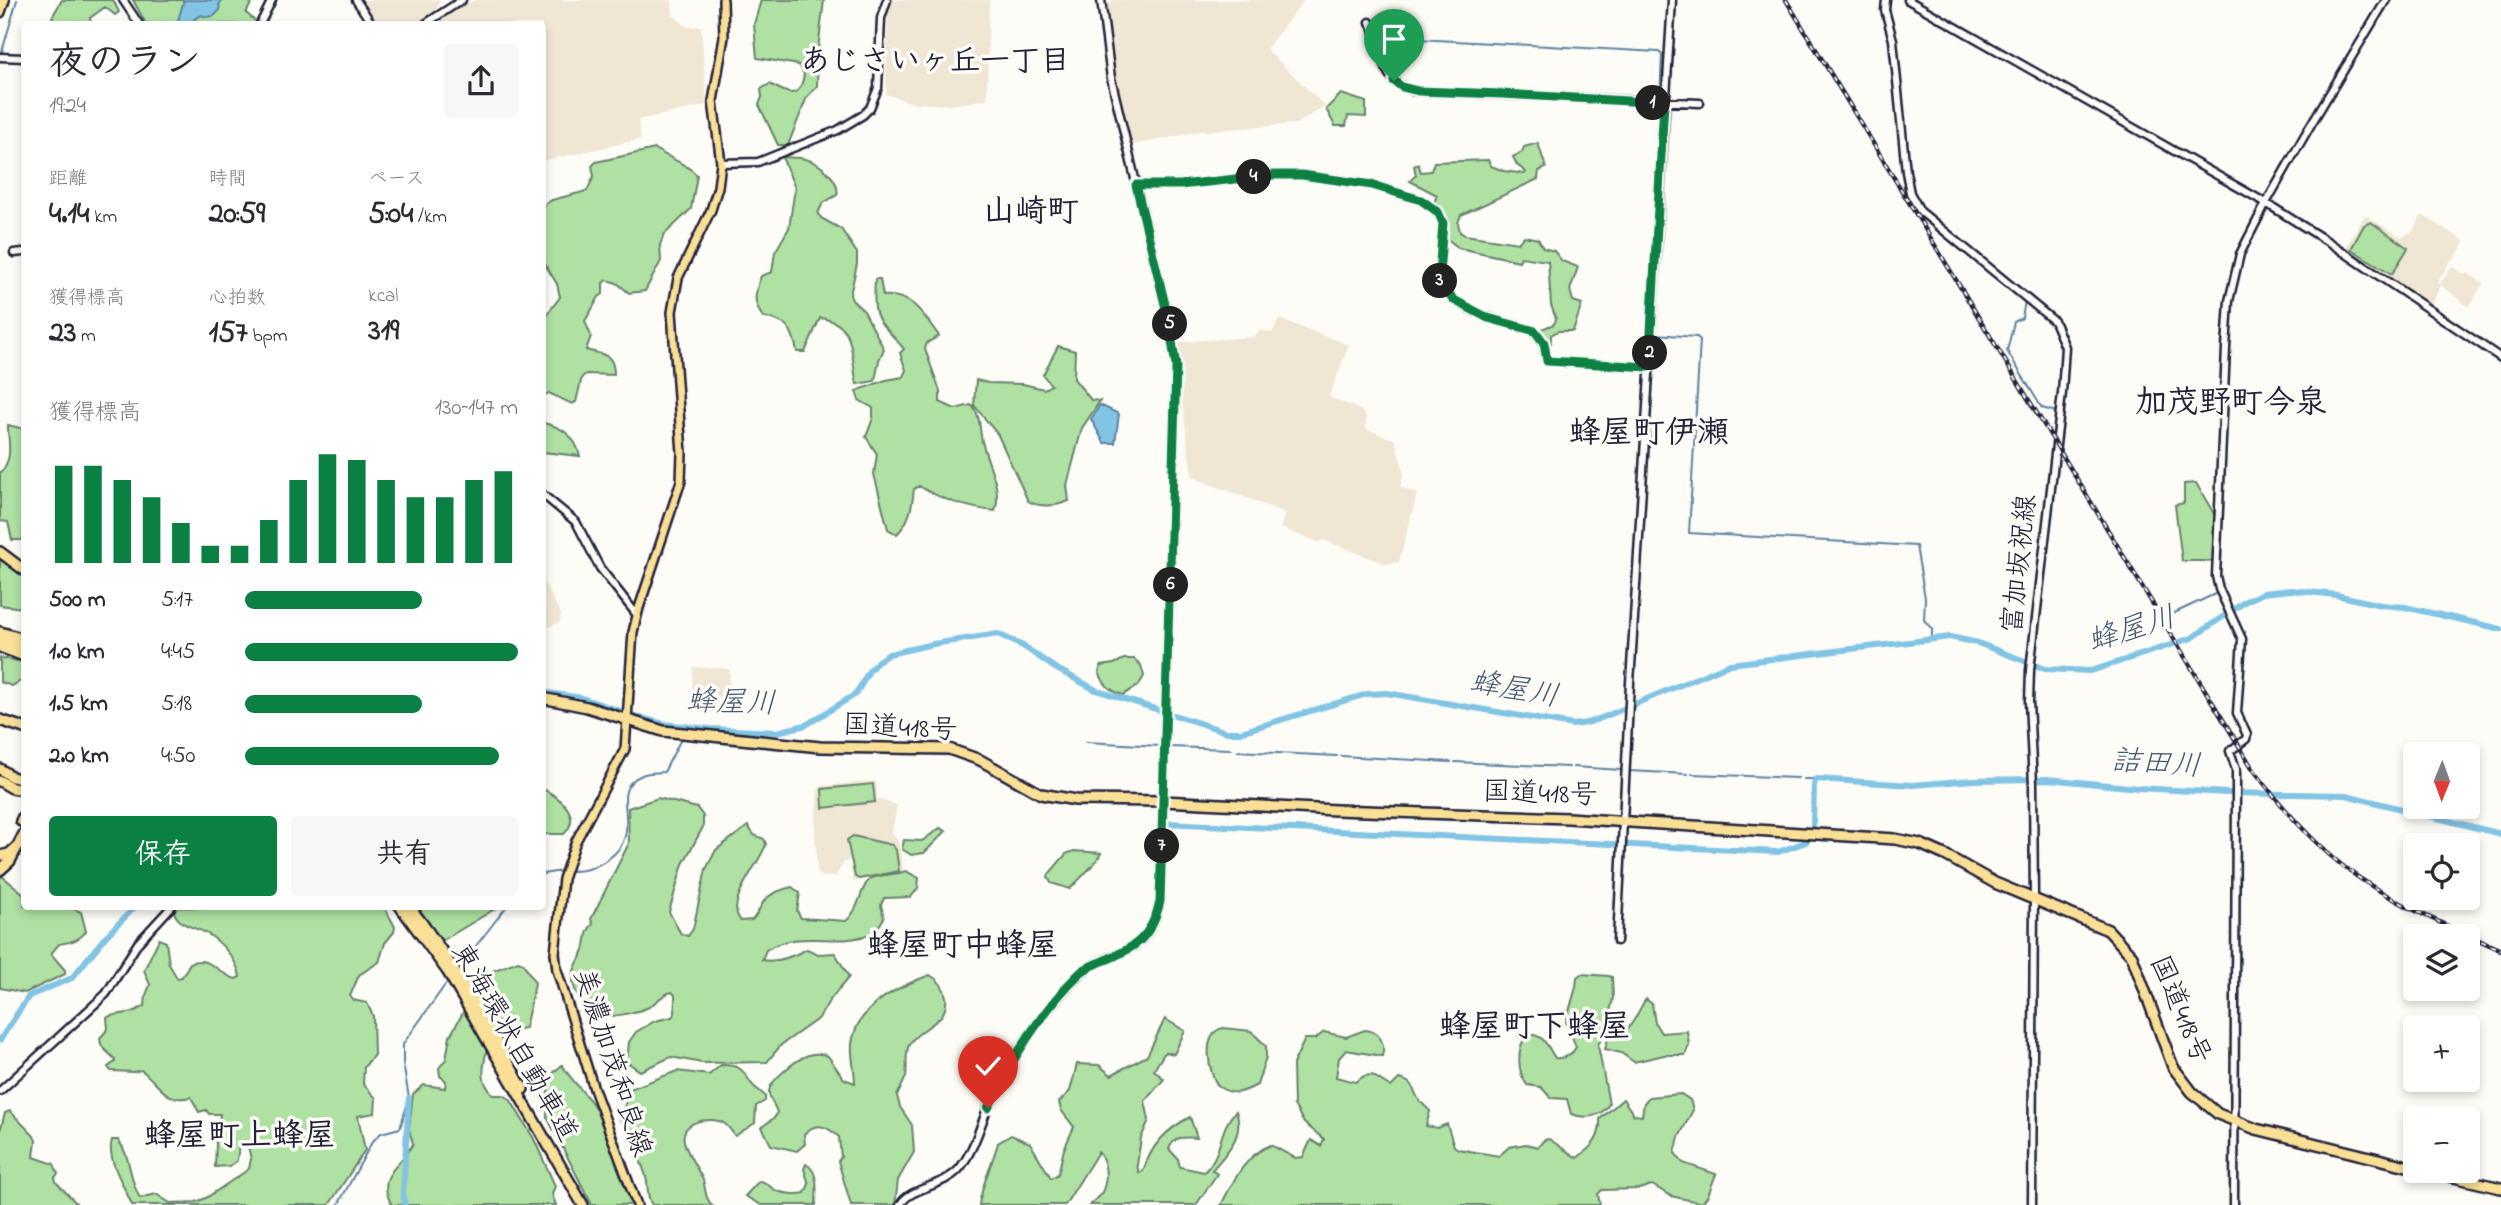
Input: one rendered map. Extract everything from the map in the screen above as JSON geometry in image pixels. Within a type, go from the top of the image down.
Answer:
[{"type":"highway","points":[[0,12],[4,0]]},
{"type":"highway","points":[[0,552],[21,568]]},
{"type":"highway","points":[[0,631],[21,637]]},
{"type":"highway","points":[[0,639],[21,646]]},
{"type":"highway","points":[[0,647],[21,655]]},
{"type":"highway","name":"国道418号","points":[[546,699],[587,707],[663,731],[820,747],[950,750],[980,760],[1032,790],[1076,800],[1163,801],[1623,821],[1740,831],[1895,839],[1920,844],[1995,883],[2108,930],[2132,956],[2168,1056],[2181,1080],[2204,1104],[2218,1114],[2278,1135],[2403,1165]]},
{"type":"highway","points":[[0,721],[21,729]]},
{"type":"highway","points":[[0,769],[21,779]]},
{"type":"highway","points":[[0,781],[21,790]]},
{"type":"highway","points":[[0,870],[10,861],[21,840]]},
{"type":"highway","points":[[0,856],[9,854],[18,846]]},
{"type":"highway","name":"東海環状自動車道","points":[[404,910],[423,930]]},
{"type":"highway","name":"東海環状自動車道","points":[[411,910],[478,1015],[584,1205]]},
{"type":"highway","points":[[2480,1183],[2501,1188]]},
{"type":"main road","name":"美濃加茂和良線","points":[[637,1205],[594,1089],[557,970],[555,953],[565,872],[576,841],[625,749],[631,653],[637,615],[682,474],[673,325],[674,295],[685,261],[711,210],[718,187],[721,163],[713,107],[724,37],[723,0]]},
{"type":"street","points":[[123,0],[137,21]]},
{"type":"street","points":[[262,21],[272,0]]},
{"type":"street","points":[[356,0],[370,21]]},
{"type":"street","points":[[430,21],[462,0]]},
{"type":"street","points":[[721,163],[758,162],[838,130],[863,115],[876,98],[880,82],[881,18],[887,0]]},
{"type":"street","points":[[900,1205],[906,1196],[952,1178],[960,1168],[1002,1079],[1029,1038],[1070,984],[1087,968],[1132,948],[1155,922],[1161,891],[1176,362],[1168,317],[1111,78],[1101,0]]},
{"type":"street","points":[[1617,941],[1661,103],[1672,0]]},
{"type":"street","name":"富加坂祝線","points":[[1886,0],[1885,10],[1892,40],[1906,172],[1914,203],[1936,225],[2054,321],[2065,347],[2030,670],[2034,899],[2032,1205]]},
{"type":"street","points":[[1908,0],[2266,203],[2501,358]]},
{"type":"street","points":[[2234,1205],[2236,769],[2230,751],[2247,735],[2238,716],[2242,639],[2218,589],[2216,576],[2230,301],[2241,254],[2266,203],[2386,0]]},
{"type":"street","points":[[1370,22],[1380,40],[1383,62],[1388,74],[1398,84],[1413,91],[1700,103]]},
{"type":"street","points":[[2,57],[21,58]]},
{"type":"street","points":[[1136,185],[1180,185],[1273,175],[1302,175],[1372,185],[1421,200],[1438,212],[1443,223],[1439,275],[1443,289],[1454,300],[1488,318],[1535,331],[1544,343],[1547,361],[1649,367]]},
{"type":"street","points":[[14,253],[21,252]]},
{"type":"street","points":[[546,497],[576,522],[596,562],[637,615]]},
{"type":"street","points":[[0,1091],[106,994],[138,943],[168,910]]},
{"type":"shaded area","points":[[362,0],[441,0],[434,14],[424,21],[375,21]]},
{"type":"shaded area","points":[[476,0],[672,0],[673,15],[687,27],[701,26],[707,105],[638,120],[641,139],[546,160],[546,21],[437,21],[460,5]]},
{"type":"shaded area","points":[[891,0],[989,0],[987,99],[953,105],[913,103],[886,94],[888,8]]},
{"type":"shaded area","points":[[1113,0],[1304,0],[1266,49],[1325,106],[1296,124],[1201,131],[1130,146],[1111,55],[1107,5]]},
{"type":"shaded area","points":[[2365,215],[2401,237],[2412,232],[2422,215],[2463,240],[2464,244],[2437,283],[2440,284],[2452,267],[2483,283],[2469,307],[2441,285],[2431,305],[2344,250]]},
{"type":"shaded area","points":[[1279,319],[1349,345],[1329,397],[1361,410],[1366,417],[1366,429],[1395,440],[1404,473],[1400,487],[1417,494],[1399,562],[1386,564],[1324,540],[1319,542],[1280,528],[1285,513],[1192,477],[1181,393],[1182,371],[1178,342],[1254,337],[1260,330],[1272,333]]},
{"type":"shaded area","points":[[546,586],[561,614],[560,622],[546,628]]},
{"type":"shaded area","points":[[693,667],[730,669],[727,705],[713,704],[713,699],[698,698],[698,692],[692,692]]},
{"type":"shaded area","points":[[876,781],[877,799],[897,805],[892,832],[898,841],[904,872],[853,882],[850,860],[844,862],[835,877],[822,877],[817,871],[815,827],[818,790],[822,786]]},
{"type":"green space","points":[[62,0],[113,0],[119,12],[115,15],[105,7],[90,18],[90,21],[55,21],[52,17]]},
{"type":"green space","points":[[133,0],[253,0],[246,13],[255,21],[144,21]]},
{"type":"green space","points":[[761,0],[824,0],[817,86],[807,97],[788,145],[778,145],[759,105],[761,89],[770,84],[788,92],[796,92],[804,74],[799,65],[757,58],[754,24]]},
{"type":"green space","points":[[1341,94],[1366,102],[1366,117],[1348,116],[1346,126],[1335,126],[1326,109]]},
{"type":"green space","points":[[1538,143],[1546,168],[1539,171],[1538,179],[1461,215],[1458,223],[1460,232],[1465,235],[1518,243],[1524,236],[1538,239],[1543,248],[1554,251],[1562,261],[1578,267],[1570,290],[1573,301],[1582,304],[1573,331],[1558,331],[1551,335],[1548,348],[1539,330],[1554,324],[1556,319],[1551,305],[1548,261],[1521,257],[1519,261],[1459,248],[1446,238],[1444,220],[1433,205],[1437,195],[1410,181],[1416,175],[1414,166],[1418,164],[1421,172],[1431,171],[1434,162],[1488,160],[1491,166],[1504,171],[1525,174],[1513,157],[1522,152],[1524,147]]},
{"type":"green space","points":[[655,149],[697,175],[691,209],[664,235],[660,245],[661,261],[645,291],[629,293],[617,283],[607,280],[603,283],[603,294],[585,321],[591,336],[586,350],[607,356],[614,368],[614,375],[586,374],[582,377],[576,402],[572,404],[546,394],[546,316],[560,297],[557,284],[546,266],[546,204],[587,191],[594,176],[592,166],[596,162]]},
{"type":"green space","points":[[782,157],[811,161],[828,172],[836,183],[837,195],[823,203],[818,213],[821,218],[841,229],[857,253],[850,295],[864,311],[884,349],[875,381],[857,384],[847,334],[832,321],[820,318],[805,352],[797,352],[788,327],[763,317],[757,307],[756,292],[761,276],[772,272],[775,252],[789,228],[795,188]]},
{"type":"green space","points":[[2371,222],[2408,248],[2392,274],[2351,249],[2364,225]]},
{"type":"green space","points":[[875,279],[880,279],[883,296],[902,298],[910,302],[939,336],[927,343],[925,349],[940,391],[940,402],[955,409],[971,405],[977,413],[982,441],[996,485],[995,511],[955,503],[919,486],[914,489],[910,513],[905,524],[897,534],[888,529],[874,474],[877,454],[866,437],[873,418],[873,408],[859,400],[856,391],[903,377],[906,370],[900,353],[904,349],[876,313]]},
{"type":"green space","points":[[1058,346],[1075,351],[1074,379],[1091,400],[1100,401],[1082,428],[1067,485],[1069,501],[1043,505],[1028,501],[998,435],[974,405],[976,380],[1023,384],[1044,389],[1051,385],[1043,375]]},
{"type":"green space","points":[[546,424],[567,434],[575,443],[580,456],[546,452]]},
{"type":"green space","points":[[8,425],[21,428],[21,540],[12,540],[8,522],[0,521],[0,473],[9,456]]},
{"type":"green space","points":[[2196,483],[2217,519],[2216,561],[2182,561],[2175,505],[2184,503],[2184,484]]},
{"type":"green space","points":[[0,556],[21,573],[21,608],[0,605]]},
{"type":"green space","points":[[0,658],[21,662],[21,681],[12,686],[0,682]]},
{"type":"green space","points":[[1134,659],[1141,665],[1144,676],[1139,685],[1123,695],[1108,686],[1099,672],[1101,666]]},
{"type":"green space","points":[[873,784],[875,802],[823,808],[822,789]]},
{"type":"green space","points":[[546,791],[562,802],[570,814],[569,827],[564,834],[546,834]]},
{"type":"green space","points":[[658,798],[697,808],[703,816],[703,827],[683,864],[669,912],[681,934],[688,936],[693,929],[706,869],[716,850],[748,826],[754,835],[764,839],[766,844],[740,893],[737,913],[741,921],[752,920],[763,902],[777,892],[792,887],[800,893],[797,911],[801,918],[846,921],[865,885],[872,878],[906,871],[919,878],[918,888],[911,897],[884,898],[881,905],[884,918],[870,934],[845,939],[792,940],[766,950],[762,960],[768,961],[779,960],[807,949],[818,954],[835,953],[849,977],[819,1018],[781,1045],[767,1062],[702,1063],[671,1057],[640,1071],[627,1062],[629,1042],[636,1032],[655,1021],[672,1017],[675,1013],[675,995],[668,993],[649,1007],[637,1011],[594,1017],[575,990],[574,971],[593,924],[591,919],[629,843],[628,808]]},
{"type":"green space","points":[[940,828],[946,831],[924,853],[911,855],[902,849],[904,840],[922,841]]},
{"type":"green space","points":[[853,836],[892,845],[896,850],[899,871],[859,879],[855,877],[847,840]]},
{"type":"green space","points":[[1074,851],[1101,853],[1070,889],[1051,883],[1049,874],[1066,854]]},
{"type":"green space","points":[[2,876],[21,892],[21,910],[76,910],[81,912],[86,931],[71,942],[59,944],[51,954],[65,970],[65,974],[25,993],[0,988]]},
{"type":"green space","points":[[386,910],[395,927],[394,932],[385,943],[379,962],[359,975],[350,996],[353,1000],[367,1003],[373,1016],[374,1055],[364,1067],[363,1084],[376,1098],[375,1113],[358,1116],[365,1150],[329,1205],[132,1205],[114,1164],[112,1140],[118,1140],[122,1146],[140,1198],[156,1194],[170,1203],[196,1202],[206,1198],[249,1169],[251,1159],[245,1141],[239,1145],[237,1161],[229,1166],[215,1167],[216,1143],[210,1132],[219,1122],[220,1114],[209,1114],[206,1110],[199,1112],[191,1097],[175,1098],[168,1095],[141,1070],[111,1071],[108,1067],[115,1060],[100,1042],[108,1029],[107,1018],[133,1012],[145,1006],[150,985],[144,970],[159,939],[166,942],[169,964],[177,978],[182,977],[190,963],[197,961],[209,963],[230,977],[240,977],[236,964],[222,946],[211,936],[180,920],[174,912]]},
{"type":"green space","points":[[417,910],[493,910],[440,942]]},
{"type":"green space","points":[[518,961],[523,963],[535,983],[525,1028],[500,1033],[482,1009],[475,980]]},
{"type":"green space","points":[[1581,974],[1612,977],[1613,998],[1607,1027],[1598,1045],[1609,1104],[1597,1115],[1587,1117],[1571,1114],[1567,1099],[1551,1098],[1541,1087],[1527,1085],[1519,1060],[1521,1046],[1528,1034],[1542,1039],[1555,1058],[1565,1057],[1574,1050],[1576,1047],[1566,1022],[1577,977]]},
{"type":"green space","points":[[930,975],[942,987],[946,1006],[939,1018],[910,1043],[906,1076],[897,1096],[900,1107],[912,1125],[914,1152],[898,1180],[895,1205],[851,1205],[838,1161],[841,1157],[839,1137],[835,1133],[822,1126],[813,1127],[804,1134],[805,1144],[797,1151],[771,1145],[762,1127],[777,1113],[770,1097],[770,1087],[790,1066],[814,1054],[828,1056],[844,1079],[855,1083],[852,1045],[861,1020],[870,1009],[892,992]]},
{"type":"green space","points":[[1646,999],[1652,1004],[1655,1023],[1661,1033],[1687,1031],[1689,1045],[1685,1055],[1664,1055],[1634,1062],[1621,1053],[1605,1049],[1608,1038],[1628,1028]]},
{"type":"green space","points":[[465,1009],[487,1045],[483,1071],[485,1082],[493,1095],[503,1095],[510,1099],[534,1139],[555,1186],[552,1194],[556,1205],[392,1205],[387,1195],[387,1179],[413,1144],[409,1129],[413,1094],[424,1085],[445,1088],[446,1081],[440,1076],[439,1068],[446,1059],[450,1036]]},
{"type":"green space","points":[[1165,1019],[1185,1031],[1174,1054],[1165,1052],[1154,1070],[1164,1079],[1145,1101],[1149,1120],[1141,1138],[1137,1165],[1139,1173],[1143,1171],[1161,1139],[1190,1117],[1197,1138],[1177,1139],[1169,1149],[1178,1159],[1180,1167],[1204,1172],[1215,1157],[1226,1126],[1236,1111],[1238,1120],[1233,1143],[1212,1170],[1217,1174],[1196,1205],[1090,1205],[1101,1194],[1105,1182],[1105,1165],[1098,1152],[1065,1205],[979,1205],[998,1143],[1011,1135],[1030,1143],[1051,1178],[1058,1174],[1064,1149],[1074,1127],[1061,1110],[1059,1102],[1070,1091],[1077,1064],[1099,1065],[1113,1074],[1147,1056]]},
{"type":"green space","points":[[1223,1028],[1251,1031],[1266,1046],[1266,1057],[1257,1085],[1242,1092],[1229,1092],[1219,1087],[1212,1073],[1209,1045],[1216,1031]]},
{"type":"green space","points":[[1365,1030],[1380,1038],[1382,1056],[1346,1050],[1339,1058],[1336,1077],[1355,1082],[1364,1076],[1372,1075],[1391,1087],[1399,1079],[1408,1082],[1420,1102],[1430,1111],[1426,1126],[1437,1128],[1447,1124],[1454,1146],[1458,1149],[1499,1156],[1509,1147],[1526,1144],[1538,1147],[1544,1140],[1549,1139],[1577,1158],[1594,1142],[1599,1132],[1600,1119],[1623,1099],[1634,1115],[1642,1116],[1644,1103],[1649,1097],[1681,1094],[1690,1100],[1693,1110],[1679,1137],[1675,1153],[1683,1163],[1716,1174],[1708,1195],[1702,1203],[1671,1196],[1652,1185],[1639,1189],[1602,1190],[1598,1194],[1600,1205],[1221,1205],[1241,1170],[1262,1150],[1271,1145],[1295,1158],[1303,1157],[1311,1140],[1321,1146],[1324,1139],[1304,1123],[1294,1105],[1293,1064],[1305,1039],[1315,1039],[1324,1032],[1346,1037]]},
{"type":"green space","points":[[562,1065],[596,1109],[633,1205],[592,1205],[547,1117],[548,1086],[554,1072]]},
{"type":"green space","points":[[721,1065],[740,1069],[765,1096],[765,1101],[756,1106],[755,1123],[735,1136],[719,1121],[705,1120],[691,1124],[686,1129],[684,1141],[712,1205],[652,1205],[641,1163],[620,1119],[630,1089],[677,1071],[709,1075]]},
{"type":"green space","points":[[10,1111],[34,1136],[34,1157],[54,1164],[58,1174],[55,1177],[56,1182],[78,1205],[0,1205],[0,1131],[5,1113]]},
{"type":"green space","points":[[806,1164],[815,1177],[816,1205],[761,1205],[745,1196],[759,1181],[782,1192],[805,1193],[809,1184],[804,1169]]},
{"type":"water","points":[[184,0],[222,0],[220,10],[214,16],[202,15],[193,21],[178,21]]},
{"type":"water","points":[[1100,405],[1119,414],[1115,443],[1104,443],[1091,419]]},
{"type":"waterway","points":[[1,55],[17,0]]},
{"type":"waterway","points":[[1398,38],[1659,52],[1662,55],[1660,100]]},
{"type":"waterway","points":[[1647,334],[1659,105]]},
{"type":"waterway","points":[[2025,301],[2022,318],[2014,322],[2007,351],[2042,408],[2056,412]]},
{"type":"waterway","points":[[1655,334],[1697,337],[1700,340],[1689,533],[1916,546],[1925,598],[1924,620],[1932,629],[1932,640]]},
{"type":"waterway","name":"蜂屋川","points":[[546,693],[582,698],[664,724],[777,732],[806,725],[856,694],[869,671],[889,654],[998,634],[1096,690],[1227,732],[1241,732],[1367,694],[1387,693],[1573,725],[1604,717],[1730,664],[1950,637],[1978,643],[2045,669],[2091,671],[2192,638],[2246,601],[2263,593],[2291,590],[2405,607],[2501,629]]},
{"type":"waterway","points":[[2168,616],[2215,594]]},
{"type":"waterway","points":[[567,871],[594,867],[620,848],[625,836],[626,791],[631,782],[642,775],[664,772],[682,737]]},
{"type":"waterway","name":"詰田川","points":[[1086,742],[1160,746]]},
{"type":"waterway","name":"詰田川","points":[[1169,747],[1231,749]]},
{"type":"waterway","name":"詰田川","points":[[1237,751],[1337,756]]},
{"type":"waterway","name":"詰田川","points":[[1341,756],[1451,762]]},
{"type":"waterway","name":"詰田川","points":[[1455,762],[1569,767]]},
{"type":"waterway","name":"詰田川","points":[[1573,767],[1622,770]]},
{"type":"waterway","name":"詰田川","points":[[1629,771],[1688,774]]},
{"type":"waterway","name":"詰田川","points":[[1692,774],[1798,778]]},
{"type":"waterway","name":"詰田川","points":[[1804,779],[1816,779]]},
{"type":"waterway","name":"詰田川","points":[[1810,832],[1813,827],[1816,779],[1913,785],[1973,780],[2048,779],[2228,793],[2346,795],[2501,834]]},
{"type":"waterway","points":[[1166,823],[1778,852],[1806,842],[1807,839]]},
{"type":"waterway","points":[[546,873],[562,871]]},
{"type":"waterway","name":"蜂屋川","points":[[0,1040],[29,996],[72,978],[106,936],[132,910]]},
{"type":"waterway","points":[[458,969],[504,910]]},
{"type":"waterway","points":[[338,1205],[372,1142],[381,1133],[400,1128],[409,1098],[403,1044],[448,981]]},
{"type":"waterway","points":[[405,1205],[403,1192],[409,1098]]},
{"type":"railway","points":[[1786,0],[2253,769],[2295,821],[2344,867],[2400,903],[2501,950]]},
{"type":"district","name":"あじさいヶ丘一丁目","points":[[935,63]]},
{"type":"district","name":"山崎町","points":[[1031,213]]},
{"type":"district","name":"加茂野町今泉","points":[[2231,404]]},
{"type":"district","name":"蜂屋町伊瀬","points":[[1649,434]]},
{"type":"district","name":"蜂屋町中蜂屋","points":[[963,947]]},
{"type":"district","name":"蜂屋町下蜂屋","points":[[1535,1028]]},
{"type":"district","name":"蜂屋町上蜂屋","points":[[240,1137]]},
{"type":"route","points":[[988,1108],[1002,1079],[1029,1038],[1070,984],[1087,968],[1126,952],[1143,938],[1155,922],[1160,902],[1176,366],[1168,317],[1136,185],[1180,185],[1273,175],[1302,175],[1393,190],[1421,200],[1432,206],[1440,215],[1443,236],[1439,275],[1443,289],[1454,300],[1488,318],[1535,331],[1544,343],[1547,361],[1649,367],[1664,103],[1413,91],[1394,81]]}]
